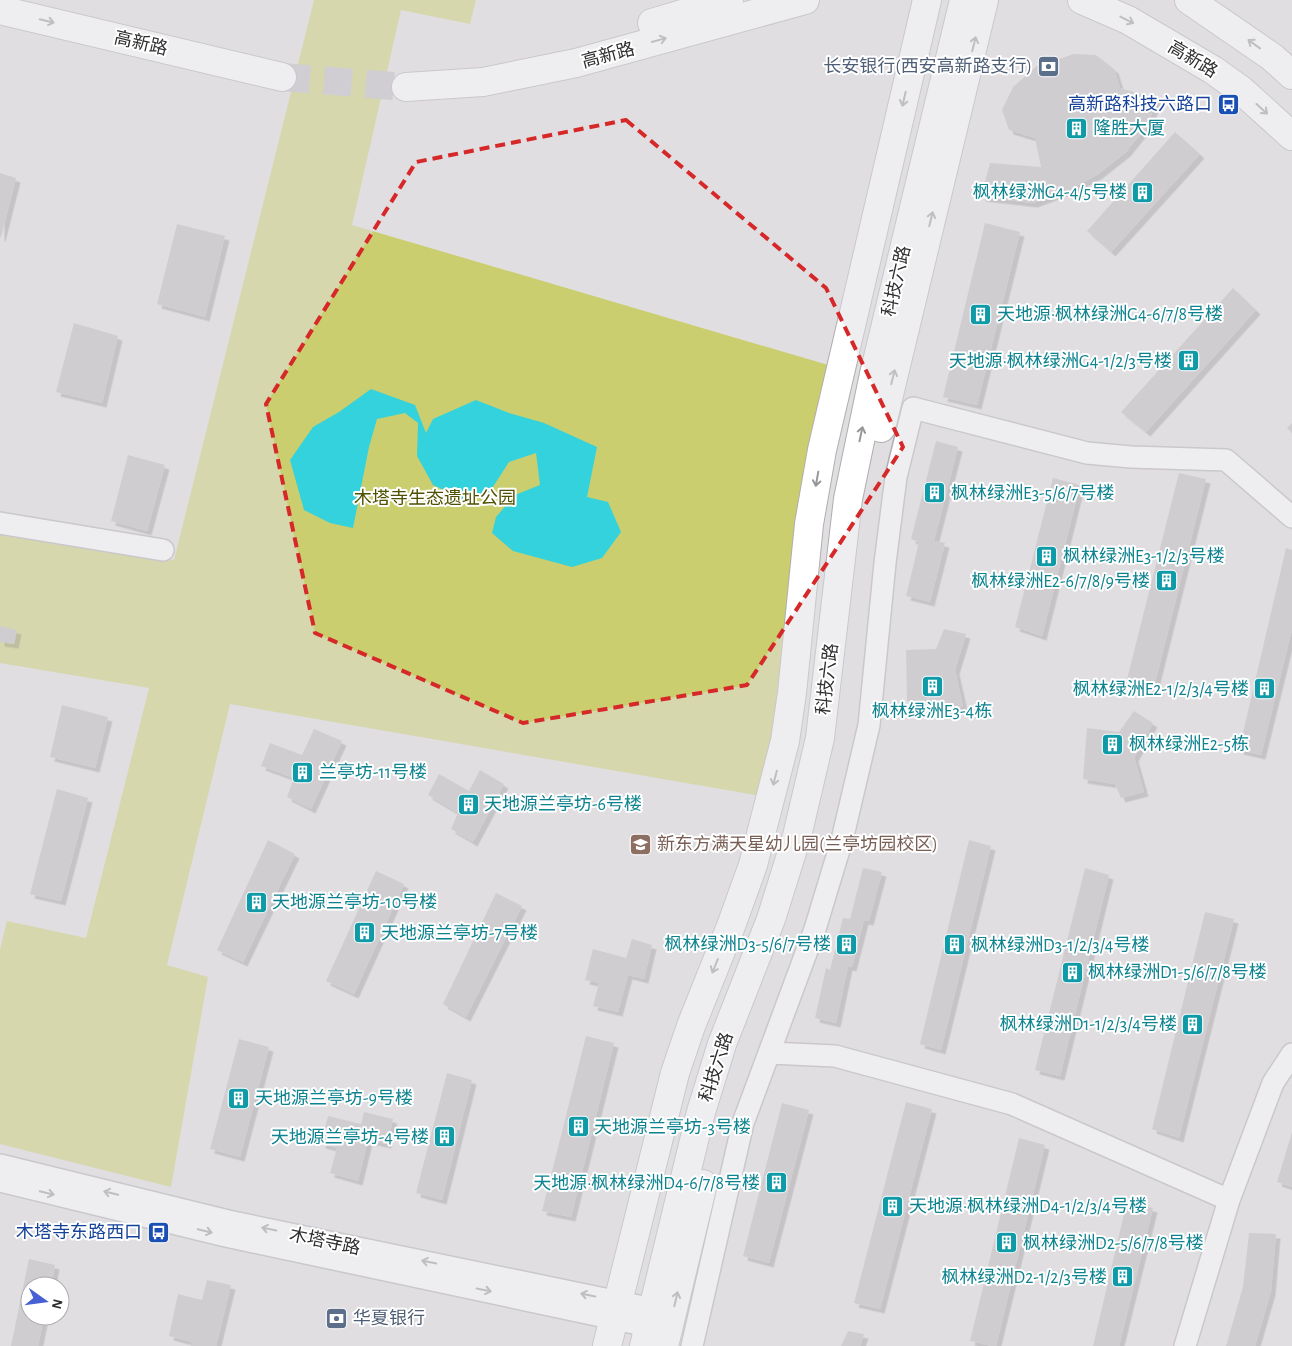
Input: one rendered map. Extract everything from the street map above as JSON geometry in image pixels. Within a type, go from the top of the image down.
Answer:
[{"type":"main road","name":"高新路","points":[[0,10],[284,69],[40,0]]},
{"type":"main road","name":"高新路","points":[[729,0],[565,49],[407,78],[484,82],[576,63],[805,0]]},
{"type":"main road","points":[[637,1324],[676,1073],[691,1026],[753,866],[785,741],[792,693],[809,524],[822,450],[926,0]]},
{"type":"main road","name":"科技六路","points":[[637,1324],[669,1170],[692,1087],[707,1038],[751,925],[780,834],[805,728],[829,513],[847,411],[947,0]]},
{"type":"main road","name":"科技六路","points":[[637,1324],[722,1044],[771,919],[797,836],[820,738],[848,499],[874,374],[964,0]]},
{"type":"main road","points":[[607,1346],[637,1324],[720,1114],[730,1075],[794,904],[826,800],[838,737],[871,469],[984,0]]},
{"type":"main road","name":"高新路","points":[[1082,0],[1128,20],[1213,70],[1241,90],[1292,136]]},
{"type":"main road","points":[[1189,0],[1272,57],[1292,75]]},
{"type":"street","points":[[692,1346],[743,1123],[815,929],[842,840],[869,725],[885,563],[896,477],[913,408],[1087,453],[1131,457],[1226,460],[1292,516]]},
{"type":"street","points":[[0,523],[163,550]]},
{"type":"street","points":[[770,1053],[835,1056],[1012,1104],[1229,1200]]},
{"type":"street","points":[[1185,1346],[1229,1200],[1273,1083],[1292,1054]]},
{"type":"street","name":"木塔寺路","points":[[0,1164],[637,1324]]},
{"type":"street","name":"木塔寺路","points":[[0,1181],[226,1236],[637,1324]]},
{"type":"highlighted area","points":[[626,120],[826,288],[903,447],[747,685],[523,723],[315,633],[266,404],[416,162]]},
{"type":"green space","name":"木塔寺生态遗址公园","points":[[314,0],[476,0],[470,24],[401,10],[352,225],[835,367],[781,718],[761,796],[230,704],[167,965],[208,977],[171,1187],[0,1144],[0,950],[7,921],[86,938],[149,688],[0,663],[0,532],[174,560]]},
{"type":"water","points":[[371,389],[415,405],[426,433],[433,419],[476,400],[509,413],[544,423],[597,447],[587,497],[608,502],[621,532],[602,558],[572,567],[513,551],[492,533],[496,517],[515,495],[540,485],[536,453],[509,462],[489,493],[467,501],[433,485],[417,456],[418,423],[405,413],[377,419],[369,447],[353,528],[330,523],[304,510],[290,460],[313,427],[339,412]]},
{"type":"building","name":"隆胜大厦","points":[[1074,54],[1096,55],[1114,69],[1120,88],[1157,99],[1147,126],[1126,152],[1097,175],[1066,191],[1033,203],[981,197],[990,163],[1041,167],[1035,138],[1009,130],[1002,110],[1013,87],[1037,66]]},
{"type":"building","name":"枫林绿洲G4-4/5号楼","points":[[1175,132],[1200,154],[1111,252],[1087,231]]},
{"type":"building","points":[[0,173],[16,178],[1,237],[0,237]]},
{"type":"building","name":"天地源·枫林绿洲G4-6/7/8号楼","points":[[985,223],[1020,232],[977,405],[943,397]]},
{"type":"building","points":[[177,224],[225,236],[205,317],[157,304]]},
{"type":"building","name":"天地源·枫林绿洲G4-1/2/3号楼","points":[[1233,288],[1256,310],[1146,432],[1121,412]]},
{"type":"building","points":[[74,323],[118,336],[102,403],[56,392]]},
{"type":"building","points":[[1292,423],[1292,433],[1287,428]]},
{"type":"building","name":"枫林绿洲E3-5/6/7号楼","points":[[936,441],[958,447],[934,541],[945,543],[930,602],[906,596],[919,542],[911,539]]},
{"type":"building","points":[[128,455],[165,465],[147,531],[111,521]]},
{"type":"building","name":"枫林绿洲E2-6/7/8/9号楼","points":[[1179,473],[1206,479],[1153,691],[1126,683]]},
{"type":"building","name":"枫林绿洲E3-1/2/3号楼","points":[[1053,478],[1080,485],[1042,636],[1015,627]]},
{"type":"building","name":"枫林绿洲E2-1/2/3/4号楼","points":[[1286,548],[1292,550],[1292,629],[1261,755],[1239,750]]},
{"type":"building","points":[[0,626],[17,630],[14,644],[0,642]]},
{"type":"building","name":"枫林绿洲E3-4栋","points":[[944,629],[966,634],[955,670],[963,706],[947,714],[942,703],[907,701],[906,650],[936,649]]},
{"type":"building","points":[[62,705],[108,717],[95,768],[50,757]]},
{"type":"building","name":"枫林绿洲E2-5栋","points":[[1134,711],[1153,723],[1134,757],[1144,792],[1121,798],[1115,784],[1083,779],[1087,728],[1119,732]]},
{"type":"building","name":"兰亭坊-11号楼","points":[[314,729],[342,741],[311,809],[287,797],[294,778],[261,766],[270,743],[302,755]]},
{"type":"building","name":"天地源兰亭坊-6号楼","points":[[480,770],[504,784],[473,842],[451,829],[458,813],[428,795],[439,774],[469,791]]},
{"type":"building","points":[[57,789],[88,798],[61,901],[30,894]]},
{"type":"building","name":"天地源兰亭坊-10号楼","points":[[268,840],[295,854],[243,962],[217,950]]},
{"type":"building","name":"枫林绿洲D3-1/2/3/4号楼","points":[[969,840],[991,846],[941,1050],[920,1044]]},
{"type":"building","name":"枫林绿洲D3-5/6/7号楼","points":[[863,868],[882,872],[869,921],[864,920],[852,967],[848,966],[836,1023],[815,1018],[826,968],[830,970],[843,918],[850,919]]},
{"type":"building","name":"枫林绿洲D1-5/6/7/8号楼","points":[[1085,868],[1109,875],[1060,1076],[1035,1070]]},
{"type":"building","name":"天地源兰亭坊-7号楼","points":[[376,871],[404,884],[354,994],[326,981]]},
{"type":"building","points":[[496,893],[522,906],[466,1017],[443,1004]]},
{"type":"building","name":"枫林绿洲D1-1/2/3/4号楼","points":[[1205,912],[1234,919],[1179,1138],[1152,1129]]},
{"type":"building","points":[[632,939],[652,945],[644,979],[628,975],[618,1012],[593,1006],[599,983],[585,980],[593,949],[626,958]]},
{"type":"building","name":"天地源兰亭坊-3号楼","points":[[586,1036],[614,1043],[571,1217],[542,1211]]},
{"type":"building","name":"天地源兰亭坊-9号楼","points":[[239,1039],[269,1047],[240,1157],[210,1149]]},
{"type":"building","name":"天地源兰亭坊-4号楼","points":[[447,1073],[472,1080],[442,1200],[416,1193]]},
{"type":"building","name":"天地源·枫林绿洲D4-1/2/3/4号楼","points":[[906,1102],[932,1109],[880,1309],[854,1303]]},
{"type":"building","name":"天地源·枫林绿洲D4-6/7/8号楼","points":[[782,1103],[809,1110],[769,1263],[743,1256]]},
{"type":"building","points":[[364,1112],[393,1119],[387,1144],[368,1140],[358,1181],[330,1173],[337,1148],[321,1144],[328,1116],[361,1124]]},
{"type":"building","points":[[1292,1132],[1292,1187],[1277,1182]]},
{"type":"building","name":"枫林绿洲D2-5/6/7/8号楼","points":[[1019,1138],[1045,1145],[996,1346],[992,1346],[970,1341]]},
{"type":"building","name":"枫林绿洲D2-1/2/3号楼","points":[[1127,1201],[1153,1208],[1119,1346],[1093,1346]]},
{"type":"building","points":[[1249,1233],[1276,1234],[1271,1291],[1255,1346],[1226,1346],[1243,1287]]},
{"type":"building","points":[[29,1259],[55,1265],[53,1276],[25,1276]]},
{"type":"building","points":[[207,1280],[231,1285],[216,1346],[191,1346],[192,1342],[169,1336],[178,1294],[202,1300]]},
{"type":"building","points":[[20,1302],[20,1326],[42,1326],[38,1346],[11,1346]]},
{"type":"building","points":[[848,1331],[864,1334],[860,1346],[841,1346]]},
{"type":"tunnel","points":[[282,77],[406,87]]},
{"type":"place","name":"长安银行(西安高新路支行)","points":[[1048,66]]},
{"type":"place","name":"高新路科技六路口","points":[[1228,104]]},
{"type":"place","name":"隆胜大厦","points":[[1077,128]]},
{"type":"place","name":"枫林绿洲G4-4/5号楼","points":[[1143,192]]},
{"type":"place","name":"天地源·枫林绿洲G4-6/7/8号楼","points":[[981,314]]},
{"type":"place","name":"天地源·枫林绿洲G4-1/2/3号楼","points":[[1188,361]]},
{"type":"place","name":"枫林绿洲E3-5/6/7号楼","points":[[935,493]]},
{"type":"place","name":"枫林绿洲E3-1/2/3号楼","points":[[1047,556]]},
{"type":"place","name":"枫林绿洲E2-6/7/8/9号楼","points":[[1166,581]]},
{"type":"place","name":"枫林绿洲E3-4栋","points":[[932,686]]},
{"type":"place","name":"枫林绿洲E2-1/2/3/4号楼","points":[[1265,689]]},
{"type":"place","name":"枫林绿洲E2-5栋","points":[[1113,744]]},
{"type":"place","name":"兰亭坊-11号楼","points":[[303,772]]},
{"type":"place","name":"天地源兰亭坊-6号楼","points":[[468,804]]},
{"type":"place","name":"新东方满天星幼儿园(兰亭坊园校区)","points":[[641,844]]},
{"type":"place","name":"天地源兰亭坊-10号楼","points":[[256,902]]},
{"type":"place","name":"天地源兰亭坊-7号楼","points":[[365,933]]},
{"type":"place","name":"枫林绿洲D3-5/6/7号楼","points":[[847,944]]},
{"type":"place","name":"枫林绿洲D3-1/2/3/4号楼","points":[[955,945]]},
{"type":"place","name":"枫林绿洲D1-5/6/7/8号楼","points":[[1072,972]]},
{"type":"place","name":"枫林绿洲D1-1/2/3/4号楼","points":[[1193,1024]]},
{"type":"place","name":"天地源兰亭坊-9号楼","points":[[239,1098]]},
{"type":"place","name":"天地源兰亭坊-3号楼","points":[[578,1127]]},
{"type":"place","name":"天地源兰亭坊-4号楼","points":[[445,1137]]},
{"type":"place","name":"天地源·枫林绿洲D4-6/7/8号楼","points":[[776,1183]]},
{"type":"place","name":"天地源·枫林绿洲D4-1/2/3/4号楼","points":[[893,1206]]},
{"type":"place","name":"木塔寺东路西口","points":[[158,1232]]},
{"type":"place","name":"枫林绿洲D2-5/6/7/8号楼","points":[[1007,1243]]},
{"type":"place","name":"枫林绿洲D2-1/2/3号楼","points":[[1123,1277]]},
{"type":"place","name":"华夏银行","points":[[337,1318]]}]
